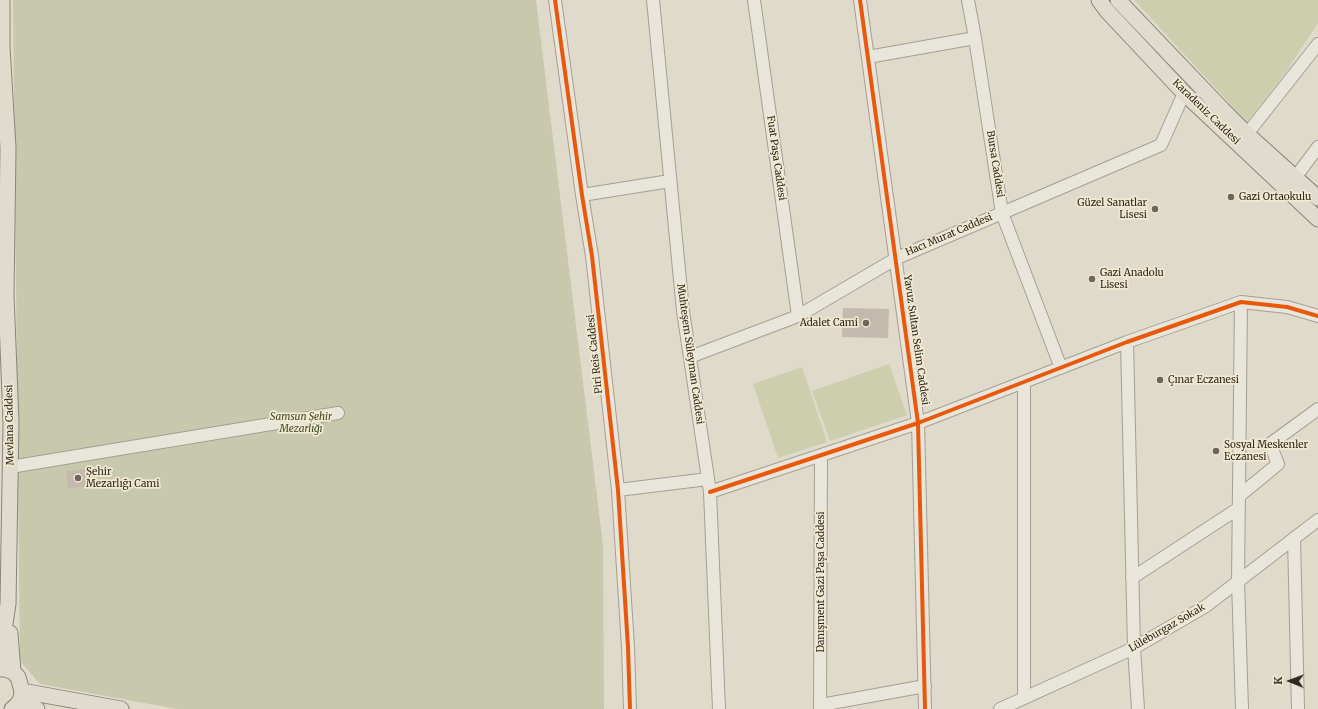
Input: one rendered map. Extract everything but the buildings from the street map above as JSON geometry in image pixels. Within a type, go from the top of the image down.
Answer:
[{"type":"main road","name":"Mevlana Caddesi","points":[[0,658],[8,604],[10,467],[6,421],[3,295],[4,149],[1,48],[2,0]]},
{"type":"main road","name":"Karadeniz Caddesi","points":[[1100,0],[1107,11],[1184,93],[1318,219]]},
{"type":"main road","name":"Karadeniz Caddesi","points":[[1118,0],[1247,134],[1318,198]]},
{"type":"main road","points":[[8,604],[6,670],[18,677],[17,704]]},
{"type":"main road","points":[[17,704],[37,709]]},
{"type":"main road","points":[[17,704],[121,709]]},
{"type":"street","name":"Piri Reis Caddesi","points":[[556,0],[582,195],[592,256],[618,490],[628,647],[630,709]]},
{"type":"street","name":"Muhteşem Süleyman Caddesi","points":[[653,0],[683,311],[710,492],[719,709]]},
{"type":"street","name":"Fuat Paşa Caddesi","points":[[754,0],[798,316]]},
{"type":"street","name":"Yavuz Sultan Selim Caddesi","points":[[860,0],[897,258],[918,423],[925,709]]},
{"type":"street","name":"Bursa Caddesi","points":[[968,0],[1002,213],[1060,368]]},
{"type":"street","points":[[868,57],[975,38]]},
{"type":"street","points":[[1247,134],[1318,44]]},
{"type":"street","name":"Hacı Murat Caddesi","points":[[690,357],[798,316],[897,258],[1161,145],[1184,93]]},
{"type":"street","points":[[1295,178],[1318,147]]},
{"type":"street","points":[[582,195],[670,181]]},
{"type":"street","points":[[710,492],[918,423],[1127,342],[1241,302],[1287,307],[1318,316]]},
{"type":"street","points":[[1241,302],[1238,581],[1242,709]]},
{"type":"street","points":[[1127,342],[1134,648],[1138,709]]},
{"type":"street","points":[[1024,383],[1024,698]]},
{"type":"street","points":[[1132,578],[1239,502],[1278,464],[1270,444],[1318,409]]},
{"type":"street","points":[[10,467],[338,413]]},
{"type":"street","name":"Danışment Gazi Paşa Caddesi","points":[[821,455],[821,707]]},
{"type":"street","points":[[618,490],[708,479]]},
{"type":"street","name":"Lüleburgaz Sokak","points":[[1000,709],[1134,648],[1206,606],[1318,520]]},
{"type":"street","points":[[1294,538],[1298,709]]},
{"type":"street","points":[[821,707],[925,686]]},
{"type":"green space","name":"Samsun Şehir Mezarlığı","points":[[13,0],[536,0],[603,545],[604,709],[177,709],[40,684],[20,661]]},
{"type":"green space","points":[[1134,0],[1318,0],[1318,23],[1286,72],[1247,122]]},
{"type":"green space","points":[[889,364],[907,415],[830,441],[812,391]]},
{"type":"green space","points":[[802,367],[827,442],[778,458],[753,384]]},
{"type":"cycle path","points":[[555,0],[592,256],[618,490],[628,647],[630,709]]},
{"type":"cycle path","points":[[860,0],[918,423],[925,709]]},
{"type":"cycle path","points":[[710,492],[918,423],[1127,342],[1241,302],[1287,307],[1318,316]]},
{"type":"place","name":"Gazi Ortaokulu","points":[[1231,197]]},
{"type":"place","name":"Güzel Sanatlar Lisesi","points":[[1155,209]]},
{"type":"place","name":"Gazi Anadolu Lisesi","points":[[1092,279]]},
{"type":"place","name":"Adalet Cami","points":[[866,323]]},
{"type":"place","name":"Çınar Eczanesi","points":[[1160,380]]},
{"type":"place","name":"Sosyal Meskenler Eczanesi","points":[[1216,451]]},
{"type":"place","name":"Şehir Mezarlığı Cami","points":[[78,478]]}]
